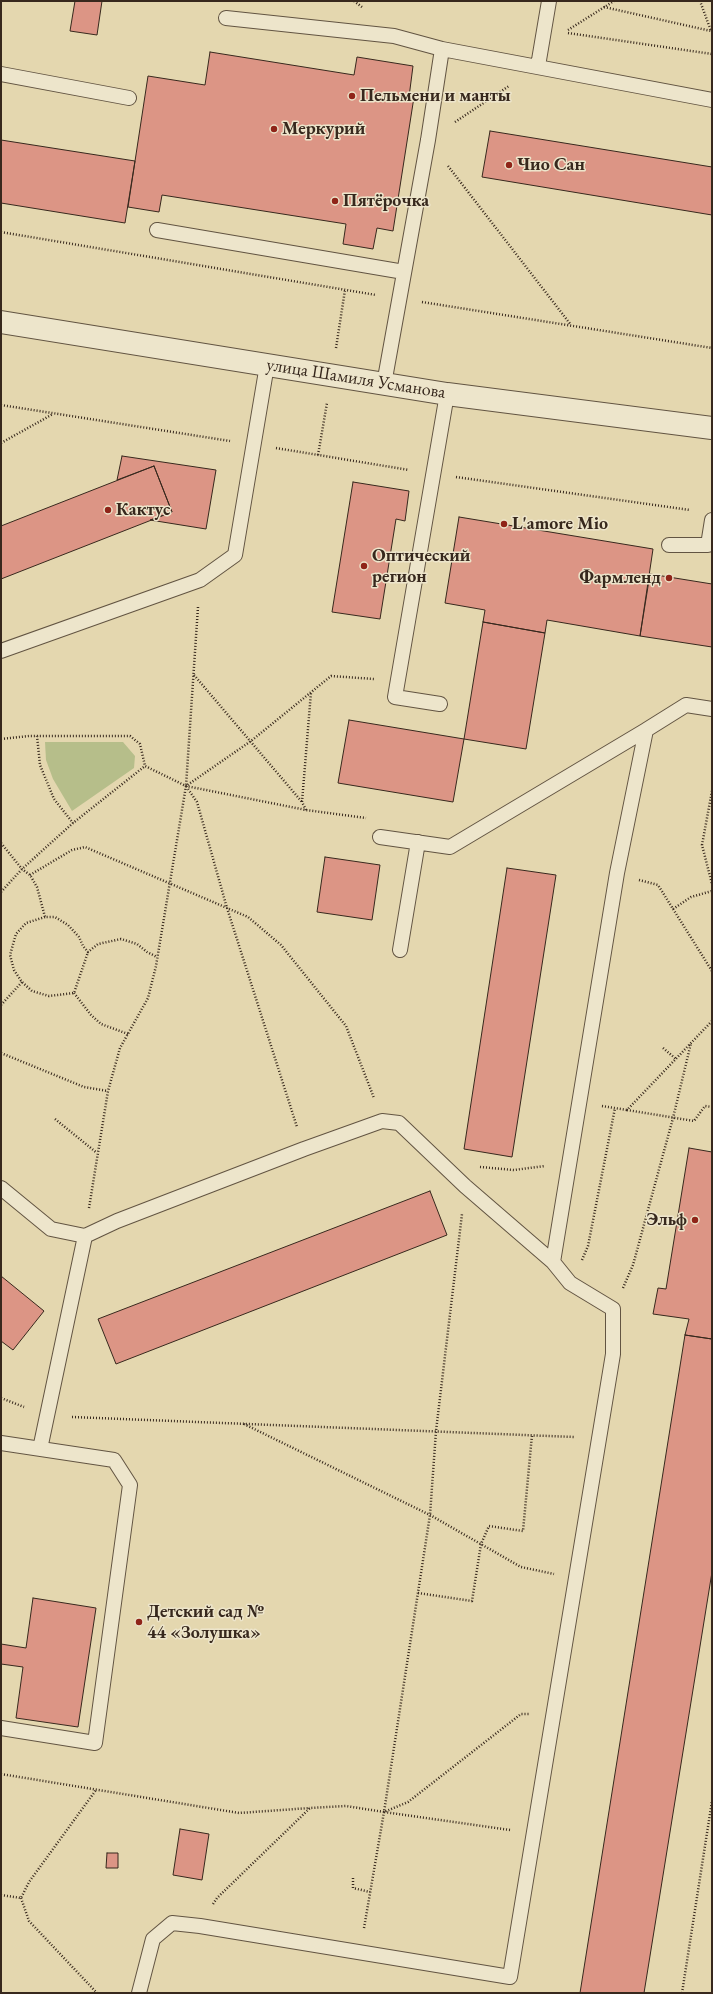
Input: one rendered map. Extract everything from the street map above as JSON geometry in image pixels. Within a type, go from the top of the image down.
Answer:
[{"type":"street","name":"улица Шамиля Усманова","points":[[1,322],[447,394],[712,428]]},
{"type":"lane","points":[[538,66],[550,1]]},
{"type":"lane","points":[[226,18],[394,36],[442,49],[712,100]]},
{"type":"lane","points":[[384,384],[428,140],[442,49]]},
{"type":"lane","points":[[1,74],[129,98]]},
{"type":"lane","points":[[157,230],[404,272]]},
{"type":"lane","points":[[1,651],[200,580],[235,555],[267,365]]},
{"type":"lane","points":[[440,704],[394,697],[447,394]]},
{"type":"lane","points":[[669,545],[708,545],[712,520]]},
{"type":"lane","points":[[380,837],[450,847],[686,705],[712,709]]},
{"type":"lane","points":[[553,1262],[617,874],[646,730]]},
{"type":"lane","points":[[400,950],[418,842]]},
{"type":"lane","points":[[1,1188],[51,1229],[85,1236],[117,1221],[304,1149],[382,1121],[399,1123],[465,1186],[553,1262],[570,1283],[613,1309],[613,1354],[510,1977],[200,1926],[172,1923],[153,1939],[139,1993]]},
{"type":"lane","points":[[40,1449],[85,1236]]},
{"type":"lane","points":[[1,1443],[114,1460],[130,1485],[95,1743],[1,1728]]},
{"type":"path","points":[[614,1],[564,32],[712,54]]},
{"type":"path","points":[[700,1],[712,30]]},
{"type":"path","points":[[604,7],[712,30]]},
{"type":"path","points":[[538,66],[428,140],[572,326]]},
{"type":"path","points":[[1,232],[712,348]]},
{"type":"path","points":[[1,405],[433,473],[696,511]]},
{"type":"path","points":[[1,443],[54,413]]},
{"type":"path","points":[[85,1236],[108,1092],[120,1048],[148,998],[170,883],[186,786],[200,580]]},
{"type":"path","points":[[194,675],[302,802],[306,810]]},
{"type":"path","points":[[186,786],[251,742],[331,676],[397,680]]},
{"type":"path","points":[[302,802],[311,692]]},
{"type":"path","points":[[1,739],[38,736],[130,736],[140,744],[145,766]]},
{"type":"path","points":[[38,736],[40,765],[54,799],[73,823]]},
{"type":"path","points":[[145,766],[186,786],[306,810],[384,821],[380,837]]},
{"type":"path","points":[[1,892],[22,869],[73,823],[145,766]]},
{"type":"path","points":[[186,786],[196,802],[227,908],[304,1149]]},
{"type":"path","points":[[712,791],[702,845],[712,884]]},
{"type":"path","points":[[1,843],[22,869],[30,875],[37,887],[45,917]]},
{"type":"path","points":[[30,875],[72,850],[85,847],[248,917],[281,945],[346,1026],[382,1121]]},
{"type":"path","points":[[617,874],[658,885],[712,971]]},
{"type":"path","points":[[673,909],[691,897],[712,890]]},
{"type":"path","points":[[74,993],[49,996],[32,992],[22,982],[14,970],[10,955],[16,934],[26,923],[45,917],[56,917],[68,925],[79,936],[82,946],[88,952]]},
{"type":"path","points":[[74,993],[88,952],[98,944],[121,939],[137,944],[147,952],[157,957]]},
{"type":"path","points":[[1,1005],[22,982]]},
{"type":"path","points":[[74,993],[91,1015],[101,1024],[128,1034]]},
{"type":"path","points":[[712,1020],[627,1110],[694,1121],[705,1106],[712,1107]]},
{"type":"path","points":[[613,1309],[633,1265],[673,1118],[691,1043]]},
{"type":"path","points":[[664,1048],[676,1059]]},
{"type":"path","points":[[1,1053],[84,1087],[108,1092]]},
{"type":"path","points":[[570,1283],[588,1246],[615,1108]]},
{"type":"path","points":[[55,1119],[98,1154]]},
{"type":"path","points":[[449,1171],[459,1166],[514,1170],[570,1163]]},
{"type":"path","points":[[360,1952],[384,1812],[430,1515],[436,1431],[465,1186]]},
{"type":"path","points":[[1,1398],[46,1416],[599,1438]]},
{"type":"path","points":[[242,1423],[430,1515],[521,1567],[576,1579]]},
{"type":"path","points":[[418,1593],[472,1601],[481,1544],[489,1526],[523,1531],[532,1435]]},
{"type":"path","points":[[384,1812],[408,1802],[521,1714],[553,1714]]},
{"type":"path","points":[[1,1774],[239,1813],[346,1806],[534,1833]]},
{"type":"path","points":[[96,1790],[29,1882],[21,1898],[29,1921],[96,1993]]},
{"type":"path","points":[[682,1993],[712,1801]]},
{"type":"path","points":[[200,1926],[217,1898],[310,1808]]},
{"type":"path","points":[[353,1878],[353,1888],[370,1892]]},
{"type":"path","points":[[1,1895],[21,1898]]},
{"type":"green space","points":[[45,742],[123,742],[135,756],[134,768],[72,811],[53,779],[46,760]]},
{"type":"building","points":[[75,1],[102,1],[97,35],[70,31]]},
{"type":"building","name":"Меркурий","points":[[210,52],[354,75],[357,57],[413,66],[409,97],[414,97],[393,231],[377,228],[373,249],[343,244],[346,224],[162,195],[159,212],[128,207],[148,76],[205,85]]},
{"type":"building","points":[[490,131],[712,167],[712,215],[482,177]]},
{"type":"building","points":[[1,140],[135,161],[125,223],[1,203]]},
{"type":"building","points":[[122,456],[216,470],[206,529],[150,520],[172,512],[154,466],[117,480]]},
{"type":"building","points":[[154,466],[172,512],[1,579],[1,526]]},
{"type":"building","name":"Оптический регион","points":[[353,482],[409,491],[405,521],[396,519],[380,619],[332,612]]},
{"type":"building","points":[[459,517],[653,549],[640,636],[547,620],[545,633],[483,622],[485,610],[445,603]]},
{"type":"building","points":[[650,574],[712,584],[712,647],[640,636]]},
{"type":"building","points":[[483,622],[545,633],[526,749],[464,739]]},
{"type":"building","points":[[349,720],[464,739],[453,802],[338,783]]},
{"type":"building","points":[[325,857],[380,865],[372,920],[317,912]]},
{"type":"building","points":[[507,868],[556,875],[512,1157],[464,1149]]},
{"type":"building","name":"Эльф","points":[[689,1148],[712,1152],[712,1339],[685,1335],[689,1319],[653,1314],[658,1288],[666,1289]]},
{"type":"building","points":[[430,1191],[447,1235],[116,1364],[98,1319]]},
{"type":"building","points":[[1,1276],[44,1311],[13,1350],[1,1341]]},
{"type":"building","points":[[685,1335],[712,1339],[712,1572],[644,1993],[580,1993]]},
{"type":"building","points":[[33,1598],[96,1608],[78,1727],[16,1718],[23,1667],[1,1664],[1,1644],[26,1648]]},
{"type":"building","points":[[180,1829],[209,1834],[202,1880],[173,1875]]},
{"type":"building","points":[[107,1853],[118,1853],[118,1868],[106,1868]]},
{"type":"place","name":"Пельмени и манты","points":[[352,96]]},
{"type":"place","name":"Меркурий","points":[[274,129]]},
{"type":"place","name":"Чио Сан","points":[[509,165]]},
{"type":"place","name":"Пятёрочка","points":[[335,201]]},
{"type":"place","name":"Кактус","points":[[108,510]]},
{"type":"place","name":"L'amore Mio","points":[[504,524]]},
{"type":"place","name":"Оптический регион","points":[[364,566]]},
{"type":"place","name":"Фармленд","points":[[669,578]]},
{"type":"place","name":"Эльф","points":[[695,1220]]},
{"type":"place","name":"Детский сад № 44 «Золушка»","points":[[139,1622]]}]
